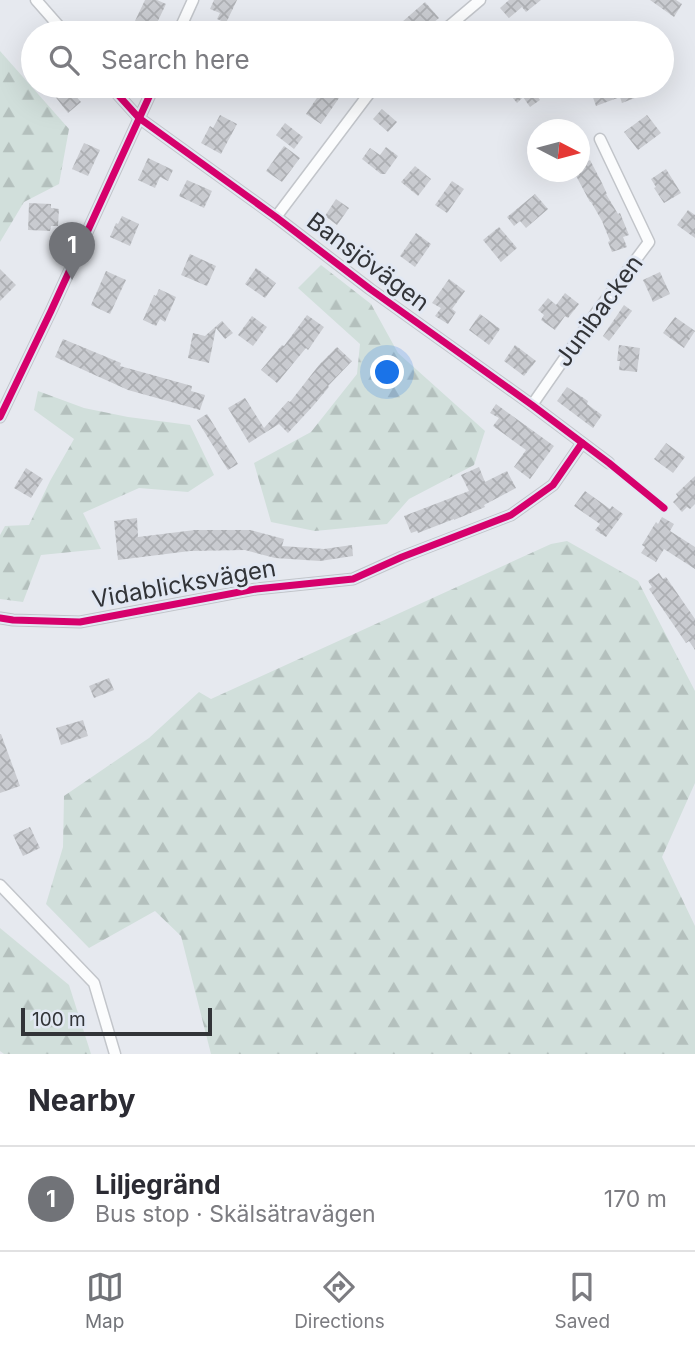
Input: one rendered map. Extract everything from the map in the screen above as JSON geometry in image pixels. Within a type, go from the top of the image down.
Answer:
[{"type":"street","points":[[36,0],[54,21]]},
{"type":"street","points":[[183,21],[193,0]]},
{"type":"street","points":[[455,21],[480,0]]},
{"type":"street","name":"Bansjövägen","points":[[121,98],[139,118],[609,463]]},
{"type":"street","points":[[0,416],[148,98]]},
{"type":"street","points":[[276,217],[366,98]]},
{"type":"street","name":"Junibacken","points":[[532,405],[649,242],[600,139]]},
{"type":"street","name":"Vidablicksvägen","points":[[0,618],[13,621],[80,622],[256,589],[353,579],[402,556],[511,515],[553,485],[582,443]]},
{"type":"street","points":[[0,885],[94,983],[115,1054]]},
{"type":"green space","points":[[0,51],[21,75],[21,98],[42,98],[69,129],[59,184],[24,202],[0,242]]},
{"type":"green space","points":[[321,265],[371,304],[398,353],[485,431],[474,465],[409,499],[387,524],[315,531],[271,522],[254,463],[311,432],[357,374],[360,344],[298,288]]},
{"type":"green space","points":[[38,391],[84,408],[190,425],[214,475],[188,492],[139,488],[83,513],[101,549],[41,555],[23,602],[0,599],[0,535],[5,526],[29,525],[74,439],[34,410]]},
{"type":"green space","points":[[567,541],[638,581],[695,691],[695,783],[662,857],[695,926],[695,1054],[211,1054],[181,936],[155,911],[89,948],[46,904],[63,847],[64,796],[149,738],[199,692],[211,699],[551,544]]},
{"type":"green space","points":[[0,928],[69,985],[91,1054],[4,1054],[0,1051]]},
{"type":"building","points":[[145,0],[157,0],[166,4],[158,21],[135,21]]},
{"type":"building","points":[[214,0],[237,0],[227,21],[217,19],[220,13],[210,9]]},
{"type":"building","points":[[509,0],[541,0],[526,12],[522,7],[509,18],[500,8]]},
{"type":"building","points":[[650,0],[676,0],[682,4],[674,17]]},
{"type":"building","points":[[425,2],[439,18],[435,21],[403,21]]},
{"type":"building","points":[[56,98],[78,98],[81,102],[68,113]]},
{"type":"building","points":[[317,98],[339,98],[321,124],[306,114]]},
{"type":"building","points":[[524,98],[539,98],[540,100],[530,107]]},
{"type":"building","points":[[593,98],[617,98],[596,106]]},
{"type":"building","points":[[620,98],[634,98],[622,103]]},
{"type":"building","points":[[382,109],[397,122],[388,132],[373,119]]},
{"type":"building","points":[[220,115],[237,124],[221,154],[201,143]]},
{"type":"building","points":[[647,115],[661,133],[638,150],[624,132]]},
{"type":"building","points":[[285,123],[303,137],[294,149],[276,135]]},
{"type":"building","points":[[84,143],[100,150],[88,176],[72,169]]},
{"type":"building","points":[[284,146],[300,158],[282,182],[266,171]]},
{"type":"building","points":[[386,147],[398,156],[385,174],[381,174],[362,159],[370,148],[380,155]]},
{"type":"building","points":[[148,158],[173,170],[168,181],[160,177],[155,188],[138,180]]},
{"type":"building","points":[[590,160],[606,194],[618,214],[620,213],[629,235],[623,237],[627,247],[612,252],[602,221],[579,182],[590,182]]},
{"type":"building","points":[[415,166],[431,179],[418,196],[401,182]]},
{"type":"building","points":[[666,169],[681,193],[664,203],[651,179]]},
{"type":"building","points":[[187,180],[212,191],[204,208],[179,196]]},
{"type":"building","points":[[452,181],[464,189],[447,213],[435,205]]},
{"type":"building","points":[[535,194],[548,209],[526,228],[520,221],[514,226],[507,217]]},
{"type":"building","points":[[336,199],[349,208],[337,225],[325,216]]},
{"type":"building","points":[[29,203],[51,204],[51,208],[59,209],[58,226],[51,226],[50,231],[28,230]]},
{"type":"building","points":[[688,210],[695,215],[695,238],[677,225]]},
{"type":"building","points":[[122,216],[139,224],[130,246],[110,237]]},
{"type":"building","points":[[499,227],[517,248],[501,262],[483,240]]},
{"type":"building","points":[[416,233],[431,244],[415,267],[400,256]]},
{"type":"building","points":[[190,254],[216,266],[207,286],[181,275]]},
{"type":"building","points":[[256,268],[276,283],[265,298],[245,284]]},
{"type":"building","points":[[0,269],[16,285],[0,301]]},
{"type":"building","points":[[106,271],[126,280],[110,314],[91,305]]},
{"type":"building","points":[[660,272],[670,294],[653,302],[643,280]]},
{"type":"building","points":[[449,279],[465,291],[452,309],[456,312],[448,324],[435,316],[441,308],[432,303]]},
{"type":"building","points":[[159,289],[176,297],[165,322],[160,319],[156,326],[143,320]]},
{"type":"building","points":[[565,293],[579,304],[568,318],[565,316],[555,330],[541,320],[544,315],[538,310],[548,298],[556,305]]},
{"type":"building","points":[[624,305],[632,311],[609,341],[603,336]]},
{"type":"building","points":[[480,314],[500,329],[489,345],[469,330]]},
{"type":"building","points":[[307,315],[324,327],[308,350],[306,348],[277,383],[261,370],[282,345],[284,346]]},
{"type":"building","points":[[252,316],[267,327],[253,346],[238,335]]},
{"type":"building","points":[[675,317],[695,331],[684,348],[663,333]]},
{"type":"building","points":[[222,321],[233,333],[225,339],[216,328],[209,363],[188,358],[193,333],[205,336]]},
{"type":"building","points":[[63,339],[121,363],[120,366],[192,386],[191,391],[205,395],[200,410],[128,390],[55,357]]},
{"type":"building","points":[[515,345],[536,361],[524,376],[504,361]]},
{"type":"building","points":[[619,345],[640,348],[637,372],[619,370]]},
{"type":"building","points":[[337,347],[352,361],[313,406],[288,433],[279,424],[249,443],[228,408],[245,398],[264,428]]},
{"type":"building","points":[[567,387],[588,401],[587,404],[602,415],[593,428],[557,401]]},
{"type":"building","points":[[496,404],[554,446],[530,479],[514,467],[526,450],[493,426],[499,418],[490,413]]},
{"type":"building","points":[[207,414],[238,464],[228,470],[197,420]]},
{"type":"building","points":[[666,443],[685,457],[673,473],[654,459]]},
{"type":"building","points":[[479,467],[485,482],[507,471],[516,488],[484,505],[485,507],[418,533],[411,533],[404,516],[469,491],[461,475]]},
{"type":"building","points":[[26,468],[43,479],[31,498],[14,488]]},
{"type":"building","points":[[695,476],[695,504],[682,512],[673,502],[678,497],[676,494]]},
{"type":"building","points":[[585,491],[610,509],[612,506],[623,514],[606,537],[595,530],[600,524],[574,506]]},
{"type":"building","points":[[662,517],[674,524],[670,531],[695,547],[695,569],[664,549],[656,562],[641,553],[645,547],[642,545]]},
{"type":"building","points":[[137,518],[138,537],[195,530],[250,530],[284,539],[282,546],[324,549],[352,545],[353,556],[320,561],[275,558],[245,550],[190,551],[118,560],[114,521]]},
{"type":"building","points":[[659,573],[663,579],[666,577],[695,619],[695,650],[689,641],[686,643],[649,589],[652,587],[648,581]]},
{"type":"building","points":[[109,678],[114,690],[94,698],[89,686]]},
{"type":"building","points":[[83,720],[88,736],[61,745],[56,728]]},
{"type":"building","points":[[0,734],[20,786],[0,793]]},
{"type":"building","points":[[30,827],[40,848],[23,856],[13,835]]},
{"type":"cycle path","points":[[121,98],[139,118],[532,405],[664,508]]},
{"type":"cycle path","points":[[0,417],[149,98]]},
{"type":"cycle path","points":[[0,618],[80,622],[256,589],[353,579],[511,515],[553,485],[582,443]]},
{"type":"place","name":"Liljegränd","points":[[72,280]]}]
